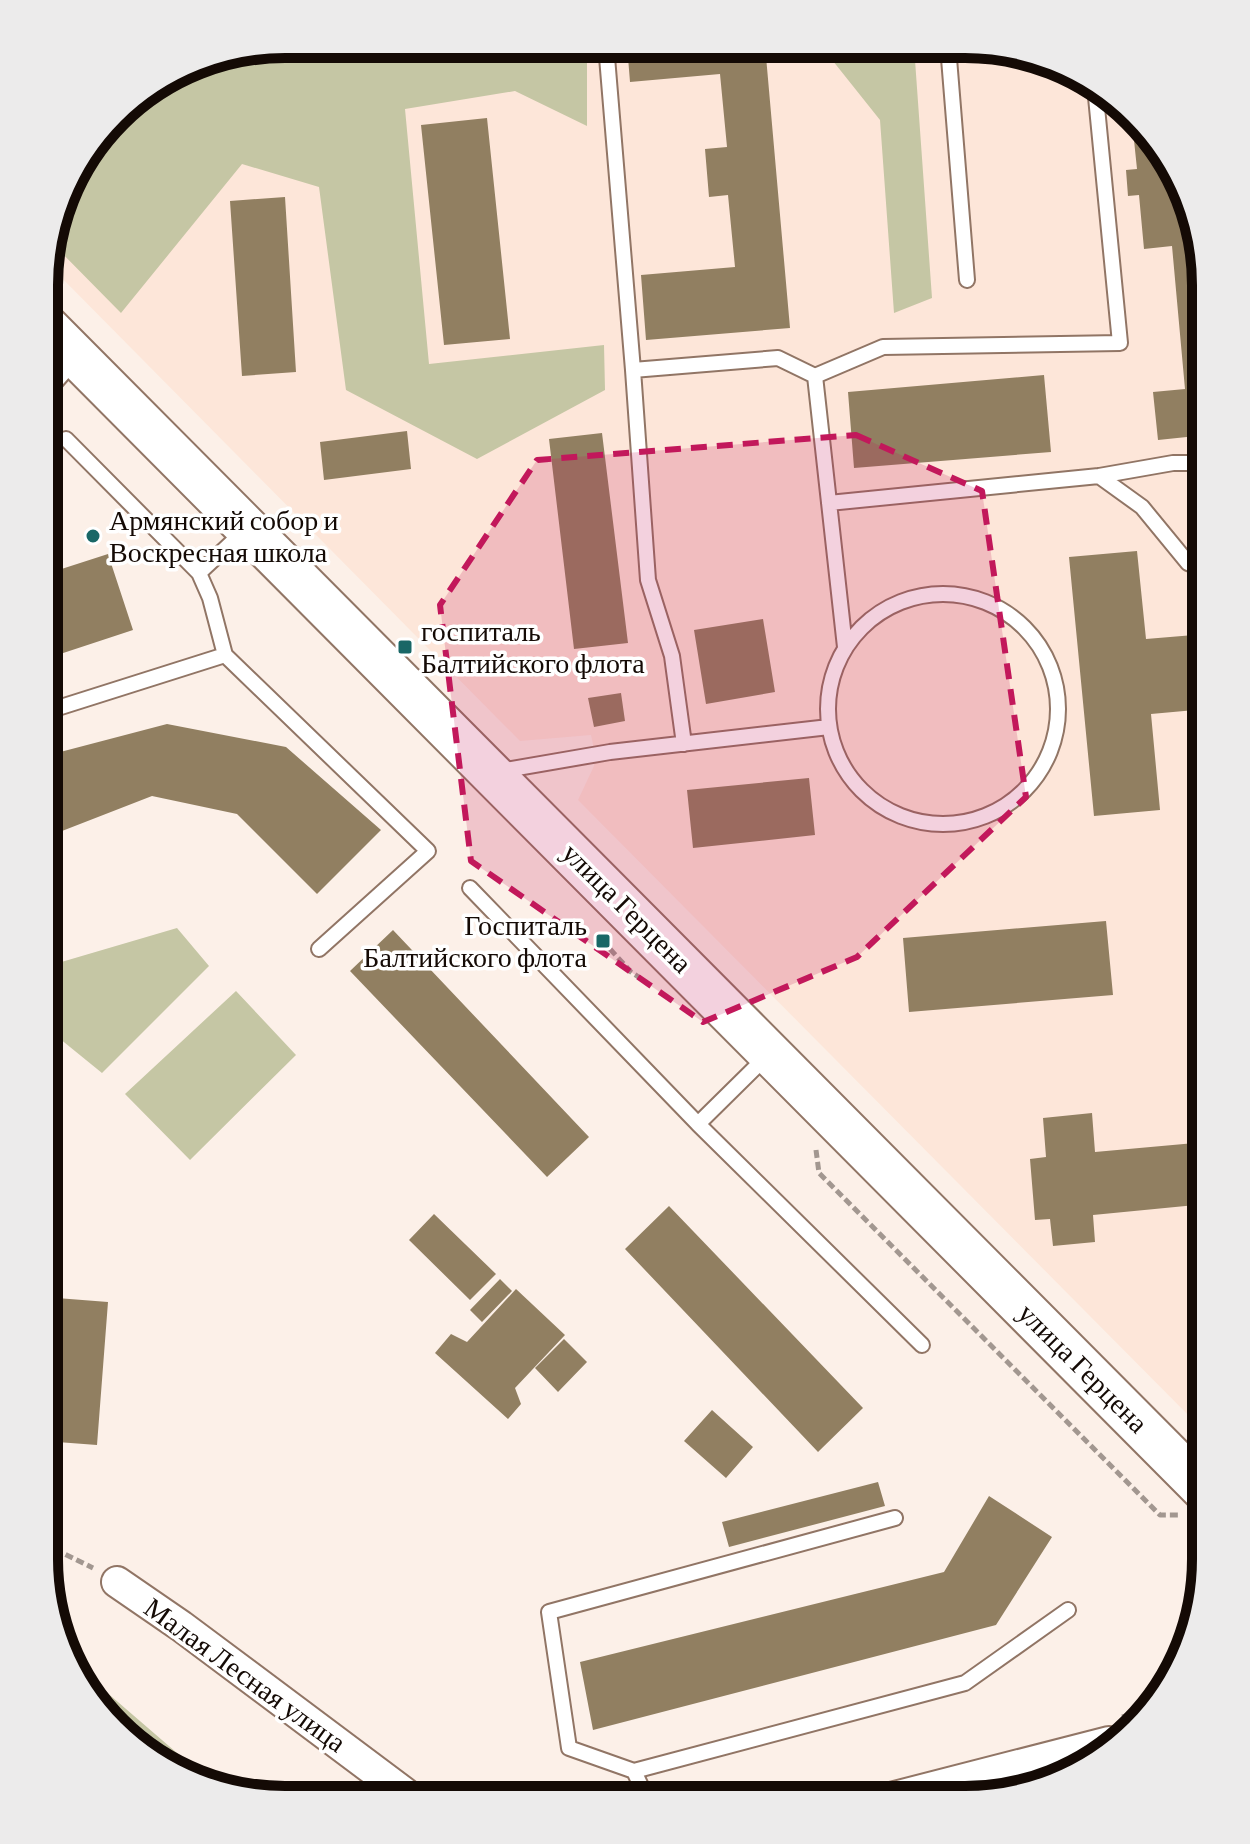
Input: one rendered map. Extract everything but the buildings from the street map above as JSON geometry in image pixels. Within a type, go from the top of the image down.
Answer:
[{"type":"main road","name":"улица Герцена","points":[[58,338],[1192,1478]]},
{"type":"street","name":"Малая Лесная улица","points":[[117,1582],[395,1786]]},
{"type":"street","points":[[955,1786],[1093,1747]]},
{"type":"lane","points":[[607,58],[648,580],[672,656],[684,744]]},
{"type":"lane","points":[[949,58],[967,280]]},
{"type":"lane","points":[[633,370],[778,358],[815,376],[883,347],[1120,343],[1096,100]]},
{"type":"lane","points":[[58,379],[77,358]]},
{"type":"lane","points":[[815,376],[845,647]]},
{"type":"lane","points":[[66,439],[199,573],[210,598],[225,655],[428,851],[319,949]]},
{"type":"lane","points":[[829,503],[1099,476],[1173,463],[1192,463]]},
{"type":"lane","points":[[1099,476],[1142,507],[1192,565]]},
{"type":"lane","points":[[199,573],[247,528]]},
{"type":"lane","points":[[947,593],[986,601],[1020,623],[1045,654],[1057,692],[1056,732],[1042,769],[1015,799],[980,818],[941,825],[901,817],[867,796],[842,765],[829,727],[828,699],[833,672],[845,647],[872,617],[908,598],[947,593]]},
{"type":"lane","points":[[58,708],[225,655]]},
{"type":"lane","points":[[491,772],[610,752],[829,727]]},
{"type":"lane","points":[[470,888],[698,1124],[922,1345]]},
{"type":"lane","points":[[698,1124],[771,1052]]},
{"type":"lane","points":[[895,1518],[549,1612],[569,1748],[634,1771],[965,1683],[1068,1610]]},
{"type":"lane","points":[[634,1771],[641,1786]]},
{"type":"path","points":[[819,1173],[1160,1515]]},
{"type":"path","points":[[58,1550],[117,1582]]},
{"type":"highlighted area","points":[[856,435],[982,491],[1026,797],[857,957],[703,1022],[471,861],[440,605],[537,460]]},
{"type":"shaded area","points":[[285,58],[995,60],[1052,75],[1079,88],[1126,124],[1169,184],[1184,226],[1192,285],[1192,1419],[578,800],[594,766],[591,735],[520,741],[59,275],[66,226],[75,198],[88,171],[114,135],[159,96],[198,75],[255,60]]},
{"type":"green space","points":[[587,58],[587,126],[515,91],[405,109],[429,364],[604,345],[605,390],[477,459],[346,390],[319,187],[242,164],[121,313],[61,252],[66,226],[88,171],[114,135],[135,114],[171,88],[212,70],[255,60]]},
{"type":"green space","points":[[831,58],[915,58],[932,298],[894,313],[880,120]]},
{"type":"green space","points":[[177,928],[209,966],[102,1073],[58,1037],[58,963]]},
{"type":"green space","points":[[236,991],[296,1055],[190,1160],[125,1094]]},
{"type":"green space","points":[[97,1686],[192,1766],[171,1756],[124,1720]]},
{"type":"place","name":"Армянский собор и Воскресная школа","points":[[93,536]]},
{"type":"place","name":"госпиталь Балтийского флота","points":[[405,647]]},
{"type":"place","name":"Госпиталь Балтийского флота","points":[[603,941]]}]
